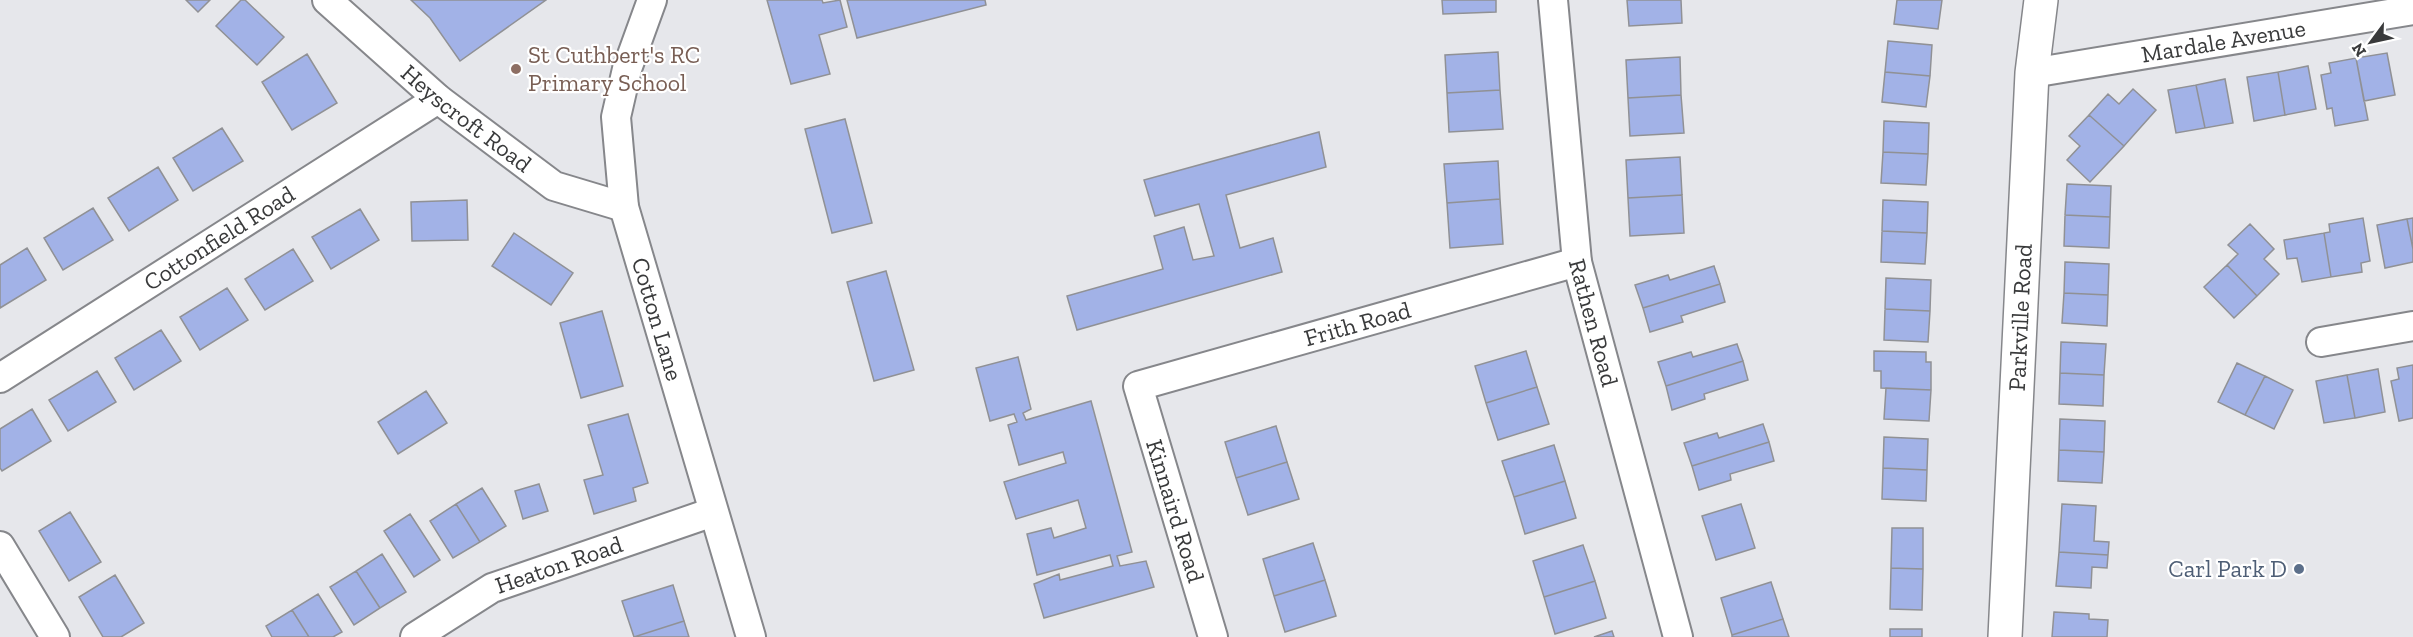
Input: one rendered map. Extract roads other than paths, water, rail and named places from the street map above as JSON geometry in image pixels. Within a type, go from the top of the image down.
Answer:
[{"type":"street","name":"Heyscroft Road","points":[[327,0],[438,99],[554,186],[624,207]]},
{"type":"street","name":"Cotton Lane","points":[[652,0],[627,69],[615,117],[624,207],[751,637]]},
{"type":"street","name":"Rathen Road","points":[[1553,0],[1577,262],[1678,637]]},
{"type":"street","name":"Parkville Road","points":[[2005,637],[2032,72],[2042,0]]},
{"type":"street","name":"Mardale Avenue","points":[[2032,72],[2413,10]]},
{"type":"street","name":"Cottonfield Road","points":[[0,378],[438,99]]},
{"type":"street","name":"Frith Road","points":[[1138,386],[1577,262]]},
{"type":"street","points":[[2320,342],[2413,326]]},
{"type":"street","name":"Kinnaird Road","points":[[1138,386],[1213,637]]},
{"type":"street","name":"Heaton Road","points":[[415,637],[492,588],[713,512]]},
{"type":"street","points":[[0,546],[55,637]]},
{"type":"place","name":"St Cuthbert's RC Primary School","points":[[516,69]]},
{"type":"place","name":"Carl Park D","points":[[2299,569]]}]
